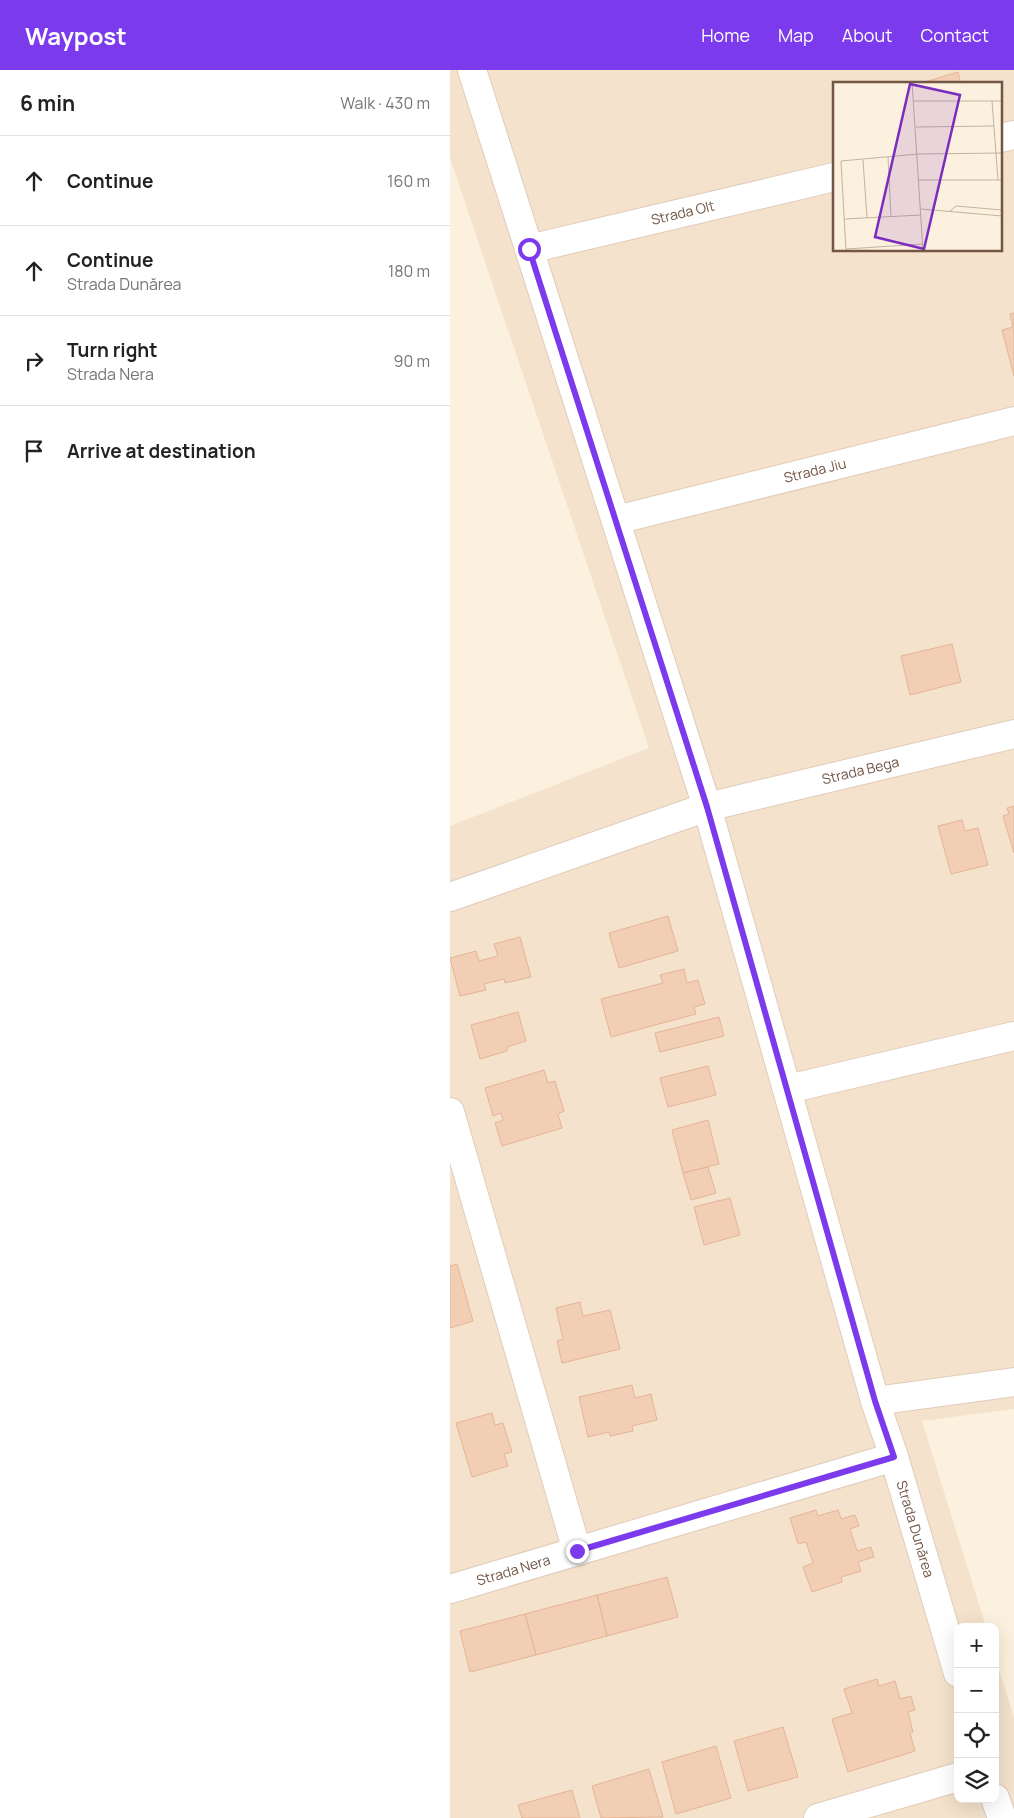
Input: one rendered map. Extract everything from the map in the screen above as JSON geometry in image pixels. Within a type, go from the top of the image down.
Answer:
[{"type":"street","name":"Strada Dunărea","points":[[472,70],[707,807],[875,1401],[894,1457],[957,1668]]},
{"type":"street","name":"Strada Olt","points":[[529,249],[833,177]]},
{"type":"street","name":"Strada Jiu","points":[[616,520],[1014,421]]},
{"type":"street","name":"Strada Bega","points":[[450,897],[707,807],[1014,734]]},
{"type":"street","points":[[788,1089],[1014,1036]]},
{"type":"street","points":[[450,1112],[577,1551]]},
{"type":"street","points":[[875,1401],[1014,1382]]},
{"type":"street","name":"Strada Nera","points":[[450,1589],[894,1457]]},
{"type":"street","points":[[818,1818],[954,1777]]},
{"type":"street","points":[[997,1803],[1002,1818]]},
{"type":"shaded area","points":[[450,70],[1014,70],[1014,1409],[922,1421],[985,1623],[954,1623],[954,1803],[999,1803],[999,1670],[1014,1717],[1014,1818],[450,1818],[450,826],[649,748],[450,158]]},
{"type":"building","points":[[958,72],[960,82],[925,82]]},
{"type":"building","points":[[1014,313],[1014,376],[1002,330],[1013,327],[1010,314]]},
{"type":"building","points":[[952,644],[961,682],[910,695],[901,656]]},
{"type":"building","points":[[1014,806],[1014,853],[1003,816],[1009,814],[1007,808]]},
{"type":"building","points":[[962,820],[965,831],[978,828],[988,865],[951,874],[938,826]]},
{"type":"building","points":[[668,916],[678,951],[619,968],[609,933]]},
{"type":"building","points":[[520,937],[531,977],[505,983],[504,979],[484,984],[486,990],[460,996],[450,958],[476,951],[479,961],[498,956],[494,944]]},
{"type":"building","points":[[684,969],[687,983],[698,980],[705,1004],[694,1007],[696,1014],[611,1037],[601,999],[663,983],[660,975]]},
{"type":"building","points":[[518,1012],[526,1041],[507,1047],[507,1051],[480,1059],[471,1025]]},
{"type":"building","points":[[719,1017],[724,1036],[660,1052],[655,1033]]},
{"type":"building","points":[[708,1066],[716,1095],[668,1107],[660,1078]]},
{"type":"building","points":[[544,1070],[548,1083],[555,1081],[564,1111],[558,1114],[562,1128],[502,1146],[495,1123],[503,1120],[501,1113],[493,1116],[485,1088]]},
{"type":"building","points":[[708,1120],[719,1164],[683,1173],[672,1130]]},
{"type":"building","points":[[708,1167],[716,1193],[691,1200],[683,1173]]},
{"type":"building","points":[[730,1198],[740,1235],[704,1245],[694,1207]]},
{"type":"building","points":[[457,1264],[473,1321],[450,1328],[450,1266]]},
{"type":"building","points":[[580,1302],[583,1316],[610,1310],[620,1349],[562,1363],[557,1341],[563,1339],[556,1308]]},
{"type":"building","points":[[632,1385],[635,1398],[651,1394],[657,1420],[632,1426],[633,1431],[610,1436],[609,1432],[588,1437],[579,1397]]},
{"type":"building","points":[[492,1413],[495,1425],[503,1423],[512,1452],[504,1454],[508,1466],[472,1477],[456,1423]]},
{"type":"building","points":[[816,1510],[818,1516],[838,1510],[841,1519],[855,1515],[859,1526],[850,1529],[857,1551],[871,1547],[874,1557],[858,1562],[861,1571],[841,1577],[842,1582],[812,1592],[803,1567],[813,1563],[806,1542],[798,1544],[790,1518]]},
{"type":"building","points":[[667,1577],[678,1617],[607,1636],[597,1595]]},
{"type":"building","points":[[597,1595],[607,1636],[536,1655],[525,1614]]},
{"type":"building","points":[[525,1614],[536,1655],[470,1672],[460,1631]]},
{"type":"building","points":[[877,1679],[879,1686],[895,1681],[900,1699],[911,1696],[915,1710],[908,1712],[913,1732],[910,1733],[915,1751],[848,1772],[832,1719],[852,1713],[844,1689]]},
{"type":"building","points":[[783,1727],[798,1777],[748,1791],[734,1741]]},
{"type":"building","points":[[716,1746],[731,1798],[676,1814],[662,1762]]},
{"type":"building","points":[[649,1769],[663,1817],[601,1818],[592,1786]]},
{"type":"building","points":[[572,1790],[580,1818],[522,1818],[518,1805]]},
{"type":"route","points":[[529,249],[707,807],[875,1401],[894,1457],[577,1551]]}]
